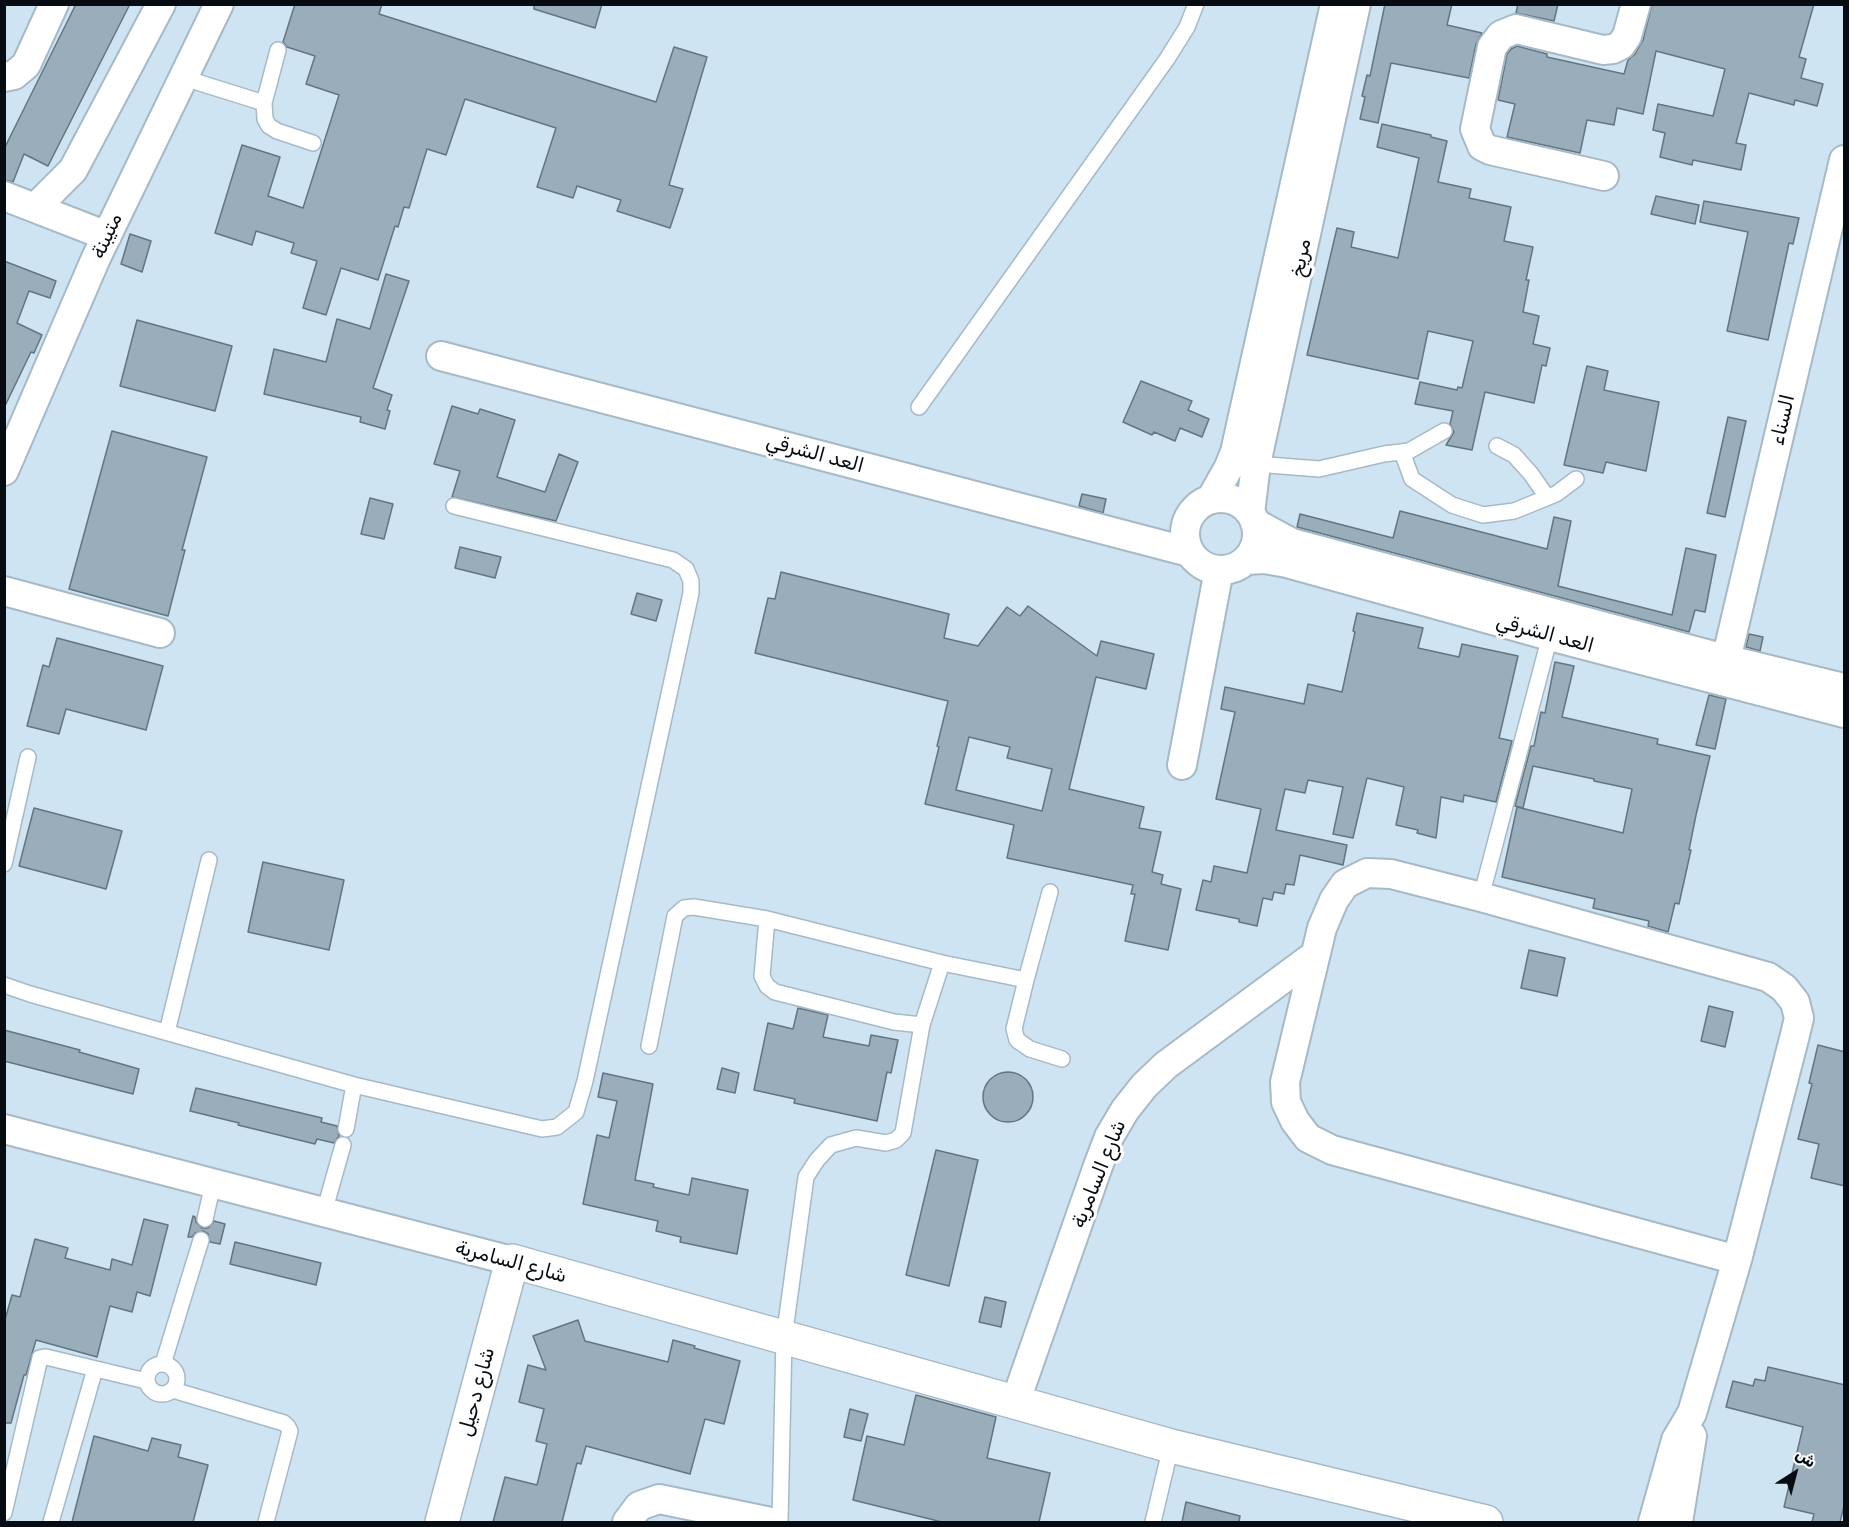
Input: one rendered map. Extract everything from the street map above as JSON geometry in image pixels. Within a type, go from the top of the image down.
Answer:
[{"type":"street","points":[[4,77],[14,75],[26,65],[54,4]]},
{"type":"street","points":[[35,208],[73,170],[161,4]]},
{"type":"street","name":"متيبنة","points":[[4,471],[108,236],[219,4]]},
{"type":"street","name":"مريخ","points":[[1211,500],[1235,452],[1335,4]]},
{"type":"street","name":"مريخ","points":[[1252,518],[1256,464],[1356,4]]},
{"type":"street","points":[[1604,176],[1490,150],[1482,146],[1477,139],[1475,129],[1492,47],[1502,35],[1516,29],[1603,50],[1613,49],[1621,45],[1627,36],[1636,4]]},
{"type":"street","name":"السناء","points":[[1723,669],[1845,160]]},
{"type":"street","points":[[4,196],[108,236]]},
{"type":"street","name":"العد الشرقي","points":[[441,356],[1189,552]]},
{"type":"street","points":[[1228,499],[1244,506],[1252,518],[1257,539],[1251,554],[1234,568],[1219,570],[1202,565],[1189,552],[1184,534],[1186,525],[1195,509],[1211,500],[1228,499]]},
{"type":"street","name":"العد الشرقي","points":[[1252,518],[1292,543],[1723,669],[1845,713]]},
{"type":"street","name":"العد الشرقي","points":[[1246,560],[1264,559],[1287,562],[1550,636],[1723,669],[1845,688]]},
{"type":"street","points":[[1182,765],[1219,570]]},
{"type":"street","points":[[4,591],[160,633]]},
{"type":"street","points":[[1653,1522],[1676,1440],[1692,1413],[1737,1260],[1795,1035],[1798,1018],[1796,1002],[1784,988],[1768,977],[1481,897],[1392,874],[1367,873],[1345,884],[1322,928],[1285,1082],[1286,1102],[1295,1121],[1308,1138],[1332,1150],[1737,1260]]},
{"type":"street","name":"شارع السامرية","points":[[1015,1403],[1098,1166],[1109,1137],[1125,1110],[1144,1086],[1166,1065],[1315,955]]},
{"type":"street","name":"شارع السامرية","points":[[4,1129],[512,1261],[1171,1446],[1486,1522]]},
{"type":"street","name":"شارع دحيل","points":[[442,1522],[512,1261]]},
{"type":"street","points":[[1678,1522],[1692,1444],[1692,1413]]},
{"type":"street","points":[[627,1522],[639,1506],[659,1499],[771,1522]]},
{"type":"lane","points":[[919,407],[1167,60],[1187,27],[1196,4]]},
{"type":"lane","points":[[278,50],[264,103],[265,119],[269,126],[278,131],[313,143]]},
{"type":"lane","points":[[184,78],[264,103]]},
{"type":"lane","points":[[1256,464],[1319,469],[1384,454],[1409,451],[1444,431]]},
{"type":"lane","points":[[1497,446],[1514,456],[1531,474],[1547,497]]},
{"type":"lane","points":[[1402,452],[1412,479],[1452,505],[1483,515],[1514,511],[1556,494],[1576,479]]},
{"type":"lane","points":[[4,985],[354,1085],[542,1129],[557,1126],[576,1112],[585,1081],[692,593],[692,582],[686,569],[673,560],[454,506]]},
{"type":"lane","points":[[1481,897],[1550,636]]},
{"type":"lane","points":[[4,864],[28,757]]},
{"type":"lane","points":[[167,1032],[209,860]]},
{"type":"lane","points":[[1050,892],[1014,1029],[1017,1040],[1030,1049],[1062,1059]]},
{"type":"lane","points":[[649,1046],[675,916],[684,908],[694,907],[767,919],[942,963],[1026,980]]},
{"type":"lane","points":[[767,919],[762,976],[767,986],[775,992],[894,1022],[922,1025]]},
{"type":"lane","points":[[780,1522],[784,1338],[806,1177],[831,1145],[856,1138],[886,1143],[896,1140],[903,1133],[922,1025],[942,963]]},
{"type":"lane","points":[[346,1128],[354,1085]]},
{"type":"lane","points":[[324,1212],[343,1145]]},
{"type":"lane","points":[[206,1219],[213,1184]]},
{"type":"lane","points":[[163,1364],[201,1240]]},
{"type":"lane","points":[[4,1513],[40,1358],[46,1357],[146,1381]]},
{"type":"lane","points":[[163,1364],[170,1366],[177,1377],[173,1390],[168,1394],[154,1393],[146,1381],[150,1368],[163,1364]]},
{"type":"lane","points":[[51,1522],[95,1369]]},
{"type":"lane","points":[[173,1390],[284,1423],[288,1427],[290,1431],[266,1522]]},
{"type":"lane","points":[[1153,1522],[1171,1446]]},
{"type":"building","points":[[76,4],[130,4],[48,166],[24,154],[13,182],[4,180],[4,149]]},
{"type":"building","points":[[295,4],[382,4],[379,14],[656,102],[674,47],[707,57],[669,185],[683,189],[670,228],[617,211],[621,200],[577,186],[573,198],[537,187],[556,128],[465,99],[446,155],[427,149],[409,208],[404,207],[398,227],[395,226],[378,280],[341,268],[326,315],[303,308],[317,261],[291,253],[294,243],[256,231],[252,245],[215,233],[242,145],[280,157],[268,196],[303,208],[339,95],[306,84],[315,56],[287,47],[283,42]]},
{"type":"building","points":[[534,4],[602,4],[595,28],[534,9]]},
{"type":"building","points":[[1385,4],[1452,4],[1447,25],[1482,33],[1476,44],[1469,78],[1391,63],[1378,123],[1360,119],[1365,97],[1362,96],[1367,75],[1370,76]]},
{"type":"building","points":[[1518,4],[1558,4],[1554,21],[1516,13]]},
{"type":"building","points":[[1652,4],[1814,4],[1799,57],[1806,59],[1801,78],[1823,84],[1817,106],[1795,100],[1794,105],[1749,93],[1736,143],[1746,145],[1741,170],[1693,160],[1692,165],[1660,157],[1665,133],[1653,130],[1658,104],[1713,116],[1725,69],[1656,51],[1643,114],[1617,108],[1614,125],[1587,120],[1580,153],[1507,137],[1515,104],[1498,100],[1507,54],[1511,49],[1517,46],[1547,54],[1547,57],[1624,74],[1628,60],[1635,54],[1643,40]]},
{"type":"building","points":[[1382,124],[1447,141],[1438,182],[1471,189],[1469,198],[1511,207],[1504,241],[1533,247],[1526,280],[1529,280],[1523,312],[1539,316],[1533,344],[1550,348],[1546,366],[1542,365],[1534,403],[1485,392],[1472,450],[1446,445],[1454,432],[1450,424],[1453,411],[1415,404],[1420,382],[1457,390],[1458,387],[1462,388],[1473,341],[1428,331],[1418,379],[1307,355],[1337,228],[1354,232],[1351,247],[1398,258],[1419,158],[1377,147]]},
{"type":"building","points":[[1656,196],[1699,205],[1695,224],[1651,214]]},
{"type":"building","points":[[1704,201],[1799,218],[1793,244],[1789,243],[1768,340],[1727,331],[1748,232],[1700,222]]},
{"type":"building","points":[[130,234],[151,241],[142,272],[121,264]]},
{"type":"building","points":[[4,261],[56,281],[50,298],[29,291],[17,323],[42,335],[34,353],[31,352],[4,408]]},
{"type":"building","points":[[386,274],[409,281],[373,388],[392,395],[387,410],[390,411],[385,429],[360,422],[361,417],[264,394],[274,349],[326,362],[337,319],[370,329]]},
{"type":"building","points":[[137,320],[232,346],[215,411],[120,386]]},
{"type":"building","points":[[1587,366],[1608,371],[1604,390],[1659,402],[1646,471],[1606,462],[1603,473],[1564,465]]},
{"type":"building","points":[[1141,381],[1192,401],[1188,410],[1209,419],[1202,437],[1180,428],[1175,441],[1154,432],[1152,435],[1123,422]]},
{"type":"building","points":[[452,406],[478,414],[480,409],[515,420],[497,477],[545,492],[559,454],[578,462],[556,521],[452,497],[460,471],[434,464]]},
{"type":"building","points":[[1728,417],[1746,421],[1725,517],[1707,513]]},
{"type":"building","points":[[112,431],[207,457],[182,550],[185,550],[168,616],[69,589]]},
{"type":"building","points":[[1082,494],[1106,499],[1103,513],[1079,506]]},
{"type":"building","points":[[370,498],[393,504],[384,539],[361,534]]},
{"type":"building","points":[[1400,511],[1547,549],[1554,517],[1571,521],[1558,586],[1672,615],[1686,548],[1716,555],[1705,612],[1695,610],[1689,632],[1297,527],[1300,514],[1393,538]]},
{"type":"building","points":[[460,547],[501,557],[495,578],[455,568]]},
{"type":"building","points":[[781,572],[949,614],[944,638],[978,646],[1007,607],[1020,616],[1028,606],[1097,656],[1101,641],[1154,654],[1146,689],[1096,677],[1069,789],[1144,807],[1139,828],[1161,832],[1152,872],[1163,875],[1161,884],[1181,889],[1168,950],[1125,941],[1135,894],[1131,894],[1133,885],[1007,858],[1014,825],[925,804],[948,701],[755,653],[768,598],[775,599]],"holes":[[[969,737],[1010,747],[1007,758],[1052,769],[1042,811],[956,790]]]},
{"type":"building","points":[[637,593],[662,600],[656,621],[631,614]]},
{"type":"building","points":[[1357,613],[1423,628],[1418,648],[1459,657],[1462,644],[1518,656],[1499,738],[1512,741],[1496,802],[1464,795],[1463,802],[1441,797],[1436,838],[1417,833],[1418,830],[1396,825],[1404,787],[1367,778],[1353,838],[1333,834],[1343,787],[1308,780],[1305,793],[1285,789],[1276,830],[1347,845],[1343,865],[1300,855],[1294,885],[1286,884],[1284,894],[1274,892],[1272,900],[1263,898],[1257,926],[1239,922],[1239,919],[1196,910],[1203,880],[1211,882],[1214,866],[1247,873],[1261,809],[1216,799],[1235,712],[1221,709],[1225,687],[1304,704],[1308,684],[1342,692]]},
{"type":"building","points":[[1749,634],[1763,637],[1760,651],[1746,647]]},
{"type":"building","points":[[57,638],[163,666],[146,730],[66,709],[59,734],[27,726],[43,665],[49,667]]},
{"type":"building","points":[[1555,662],[1574,666],[1562,717],[1658,739],[1657,744],[1710,756],[1679,904],[1675,903],[1668,932],[1648,926],[1649,921],[1593,908],[1595,899],[1502,877],[1517,807],[1623,833],[1632,789],[1594,781],[1594,779],[1533,766],[1523,808],[1515,806],[1531,746],[1534,746],[1541,712],[1545,713]]},
{"type":"building","points":[[1709,695],[1726,699],[1715,749],[1696,745]]},
{"type":"building","points":[[34,808],[122,831],[106,889],[19,866]]},
{"type":"building","points":[[263,862],[344,880],[329,950],[248,932]]},
{"type":"building","points":[[1529,950],[1565,958],[1557,996],[1521,988]]},
{"type":"building","points":[[1709,1006],[1733,1012],[1725,1047],[1701,1041]]},
{"type":"building","points":[[798,1008],[828,1015],[823,1037],[869,1046],[871,1035],[898,1040],[891,1073],[887,1072],[877,1121],[794,1103],[795,1099],[754,1090],[768,1023],[793,1029]]},
{"type":"building","points":[[4,1030],[80,1050],[79,1052],[139,1069],[133,1094],[4,1061]]},
{"type":"building","points":[[1818,1045],[1845,1052],[1845,1186],[1811,1178],[1819,1144],[1798,1139],[1812,1084],[1809,1083]]},
{"type":"building","points":[[722,1068],[739,1073],[735,1093],[717,1089]]},
{"type":"building","points":[[1003,1072],[1013,1072],[1026,1079],[1033,1092],[1033,1102],[1026,1115],[1013,1122],[1003,1122],[994,1118],[987,1111],[983,1102],[983,1092],[987,1083],[994,1076]]},
{"type":"building","points":[[603,1073],[653,1084],[635,1180],[654,1184],[653,1187],[689,1195],[692,1178],[748,1190],[737,1254],[680,1242],[681,1237],[656,1231],[658,1221],[583,1204],[597,1135],[609,1138],[617,1101],[598,1097]]},
{"type":"building","points":[[196,1088],[322,1118],[321,1122],[337,1126],[339,1136],[334,1143],[317,1139],[315,1144],[190,1111]]},
{"type":"building","points":[[936,1150],[978,1160],[949,1286],[906,1275]]},
{"type":"building","points":[[193,1216],[202,1228],[208,1228],[214,1221],[225,1224],[220,1244],[210,1242],[208,1234],[203,1231],[188,1237]]},
{"type":"building","points":[[144,1219],[168,1225],[150,1296],[137,1292],[132,1312],[110,1306],[97,1357],[36,1340],[11,1423],[4,1423],[4,1323],[12,1295],[20,1297],[35,1239],[68,1248],[65,1258],[110,1270],[112,1259],[132,1265]]},
{"type":"building","points":[[235,1242],[321,1263],[316,1285],[230,1264]]},
{"type":"building","points":[[985,1297],[1006,1302],[1001,1327],[979,1322]]},
{"type":"building","points":[[578,1320],[585,1341],[668,1362],[673,1340],[740,1361],[724,1424],[705,1419],[690,1474],[586,1446],[581,1464],[577,1463],[562,1522],[493,1522],[505,1477],[537,1485],[547,1444],[536,1441],[544,1409],[519,1402],[528,1365],[546,1370],[533,1336]]},
{"type":"building","points":[[1768,1367],[1845,1385],[1845,1502],[1840,1522],[1812,1522],[1814,1514],[1784,1507],[1803,1427],[1726,1407],[1733,1381],[1753,1386],[1755,1379],[1765,1381]]},
{"type":"building","points":[[916,1395],[996,1417],[987,1458],[1050,1473],[1039,1522],[942,1522],[853,1500],[867,1436],[904,1445]]},
{"type":"building","points":[[850,1409],[868,1414],[861,1441],[844,1437]]},
{"type":"building","points":[[94,1436],[148,1451],[152,1438],[181,1445],[178,1457],[208,1465],[193,1522],[72,1522]]},
{"type":"building","points":[[1186,1502],[1240,1516],[1239,1522],[1182,1522]]}]
